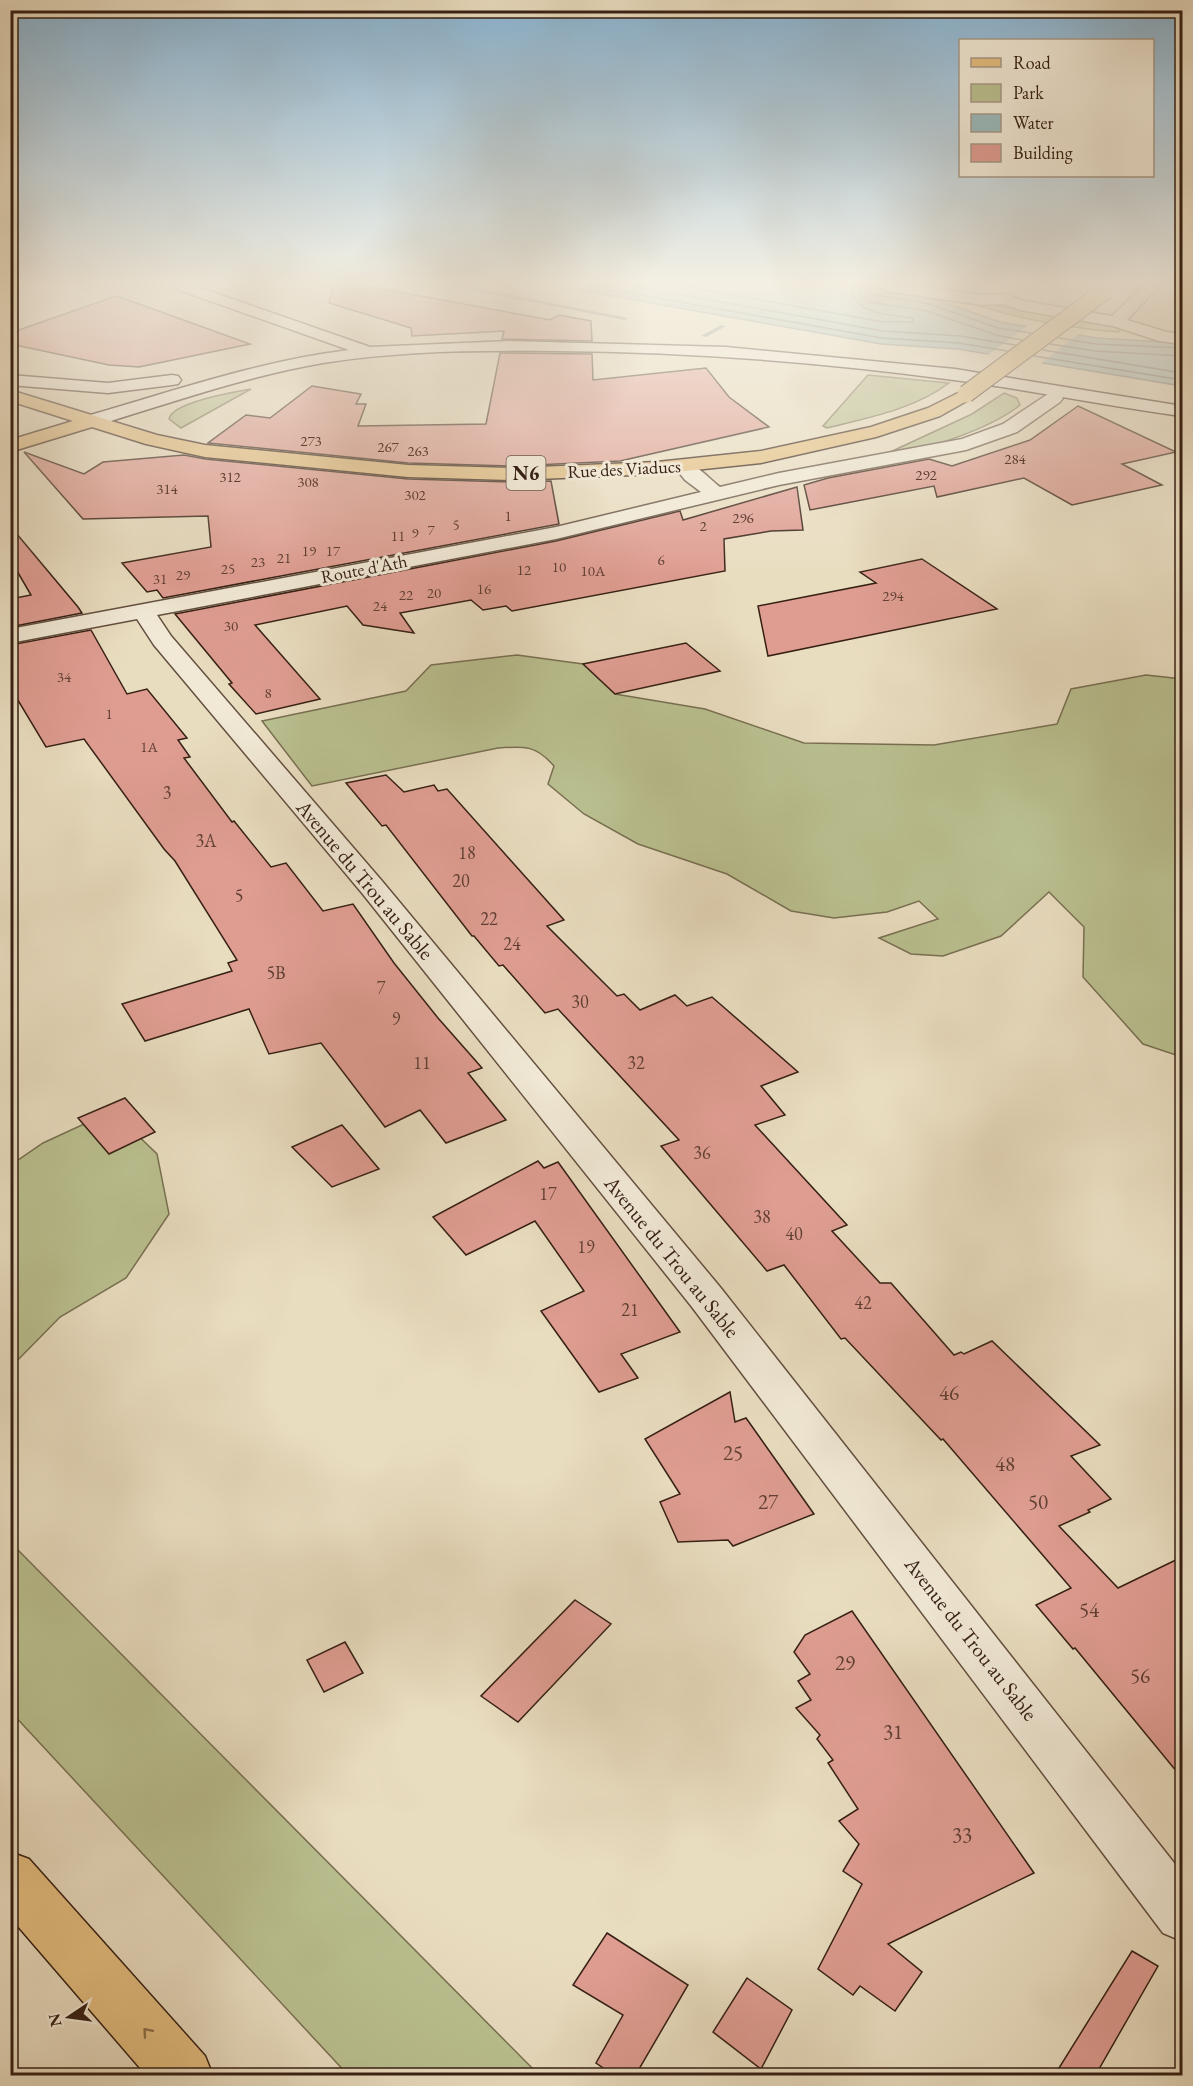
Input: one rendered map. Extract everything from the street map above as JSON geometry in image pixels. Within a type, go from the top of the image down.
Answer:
[{"type":"main road","name":"Rue des Viaducs","points":[[18,383],[64,402],[94,420]]},
{"type":"main road","name":"Rue des Viaducs","points":[[10,395],[153,440],[205,451],[408,471],[514,474],[684,466],[761,457],[840,441],[888,428],[934,412],[980,383]]},
{"type":"main road","points":[[10,446],[94,420]]},
{"type":"main road","points":[[10,1877],[185,2076]]},
{"type":"street","points":[[51,383],[108,388],[148,383]]},
{"type":"street","points":[[94,420],[218,383]]},
{"type":"street","points":[[1028,383],[1182,411]]},
{"type":"street","points":[[684,466],[692,476],[715,494],[779,479],[966,444],[1010,428],[1054,398]]},
{"type":"street","points":[[761,457],[779,479]]},
{"type":"street","name":"Route d'Ath","points":[[10,636],[556,533],[715,494]]},
{"type":"street","name":"Avenue du Trou au Sable","points":[[144,612],[162,640],[372,887],[706,1297],[1182,1915]]},
{"type":"green space","points":[[861,383],[948,383],[921,400],[890,412],[827,428],[823,426]]},
{"type":"green space","points":[[251,389],[181,428],[169,419],[173,413],[192,403]]},
{"type":"green space","points":[[1004,393],[1017,398],[1020,405],[989,424],[950,440],[873,460],[972,414]]},
{"type":"green space","points":[[517,655],[583,664],[615,694],[705,709],[804,743],[934,745],[1057,724],[1071,689],[1146,675],[1182,679],[1182,1057],[1143,1044],[1083,977],[1084,927],[1049,892],[1001,936],[943,956],[911,954],[879,938],[938,919],[919,901],[887,912],[834,918],[791,911],[727,874],[638,844],[584,814],[548,784],[554,766],[541,754],[529,748],[498,748],[312,786],[262,721],[406,691],[431,665]]},
{"type":"green space","points":[[84,1124],[128,1126],[157,1154],[169,1214],[126,1278],[60,1317],[11,1367],[11,1165],[43,1143]]},
{"type":"green space","points":[[11,1543],[539,2075],[348,2075],[11,1712]]},
{"type":"building","points":[[494,383],[718,383],[729,397],[769,427],[620,461],[514,466],[408,463],[208,443],[246,415],[270,418],[312,386],[361,394],[356,404],[366,404],[358,426],[486,424]]},
{"type":"building","points":[[1078,406],[1176,452],[1122,464],[1162,485],[1072,505],[1024,478],[937,497],[934,486],[810,510],[804,485],[828,478],[929,459],[952,466],[1030,440]]},
{"type":"building","points":[[24,452],[84,474],[103,462],[184,455],[408,479],[551,481],[559,524],[163,598],[157,590],[147,592],[122,563],[211,547],[208,516],[83,519]]},
{"type":"building","points":[[797,487],[803,530],[771,531],[724,539],[725,571],[512,611],[506,606],[483,610],[471,600],[400,613],[414,633],[363,625],[347,606],[255,625],[320,699],[256,714],[229,684],[232,683],[175,614],[556,541],[680,511],[683,520]]},
{"type":"building","points":[[16,533],[82,613],[10,627],[10,599],[31,595],[10,559],[10,537]]},
{"type":"building","points":[[922,559],[997,609],[768,656],[758,606],[876,583],[860,572]]},
{"type":"building","points":[[91,630],[127,694],[147,689],[187,738],[178,740],[190,757],[184,758],[232,822],[234,821],[271,867],[286,863],[323,911],[353,904],[394,963],[482,1068],[468,1073],[506,1120],[446,1143],[420,1110],[385,1127],[321,1043],[269,1054],[249,1009],[145,1041],[122,1004],[232,971],[228,963],[237,960],[175,861],[84,739],[46,747],[10,687],[10,645]]},
{"type":"building","points":[[686,643],[720,671],[615,694],[583,664]]},
{"type":"building","points":[[386,775],[404,792],[434,785],[438,791],[447,789],[564,920],[547,926],[617,996],[624,994],[640,1010],[675,995],[687,1006],[712,997],[798,1072],[761,1086],[785,1115],[755,1125],[847,1225],[832,1231],[880,1283],[891,1283],[954,1355],[961,1352],[964,1354],[992,1341],[1100,1445],[1071,1456],[1111,1499],[1088,1510],[1090,1512],[1059,1526],[1118,1588],[1182,1557],[1182,1778],[1075,1648],[1073,1649],[1036,1605],[1071,1588],[943,1439],[941,1440],[845,1338],[841,1339],[784,1265],[767,1271],[661,1146],[679,1140],[558,1009],[545,1013],[503,965],[499,966],[472,936],[386,825],[382,826],[346,783]]},
{"type":"building","points":[[125,1098],[155,1132],[109,1154],[78,1118]]},
{"type":"building","points":[[342,1125],[379,1169],[332,1187],[292,1147]]},
{"type":"building","points":[[538,1161],[544,1168],[558,1162],[680,1332],[621,1354],[638,1378],[599,1392],[541,1311],[584,1291],[535,1221],[466,1255],[433,1217]]},
{"type":"building","points":[[730,1392],[735,1422],[746,1418],[814,1514],[733,1546],[728,1540],[678,1542],[660,1502],[680,1494],[645,1439]]},
{"type":"building","points":[[575,1600],[611,1624],[518,1722],[481,1696]]},
{"type":"building","points":[[852,1611],[1034,1873],[888,1944],[922,1972],[895,2011],[860,1986],[853,1995],[818,1969],[862,1884],[843,1871],[859,1844],[839,1821],[858,1809],[828,1763],[833,1760],[817,1739],[820,1735],[796,1708],[811,1700],[798,1681],[810,1674],[794,1652],[805,1635]]},
{"type":"building","points":[[345,1642],[363,1673],[324,1692],[307,1660]]},
{"type":"building","points":[[607,1933],[688,1985],[635,2076],[615,2076],[596,2063],[623,2015],[573,1985]]},
{"type":"building","points":[[1132,1951],[1158,1966],[1095,2076],[1054,2076]]},
{"type":"building","points":[[747,1978],[792,2010],[761,2069],[713,2032]]}]
